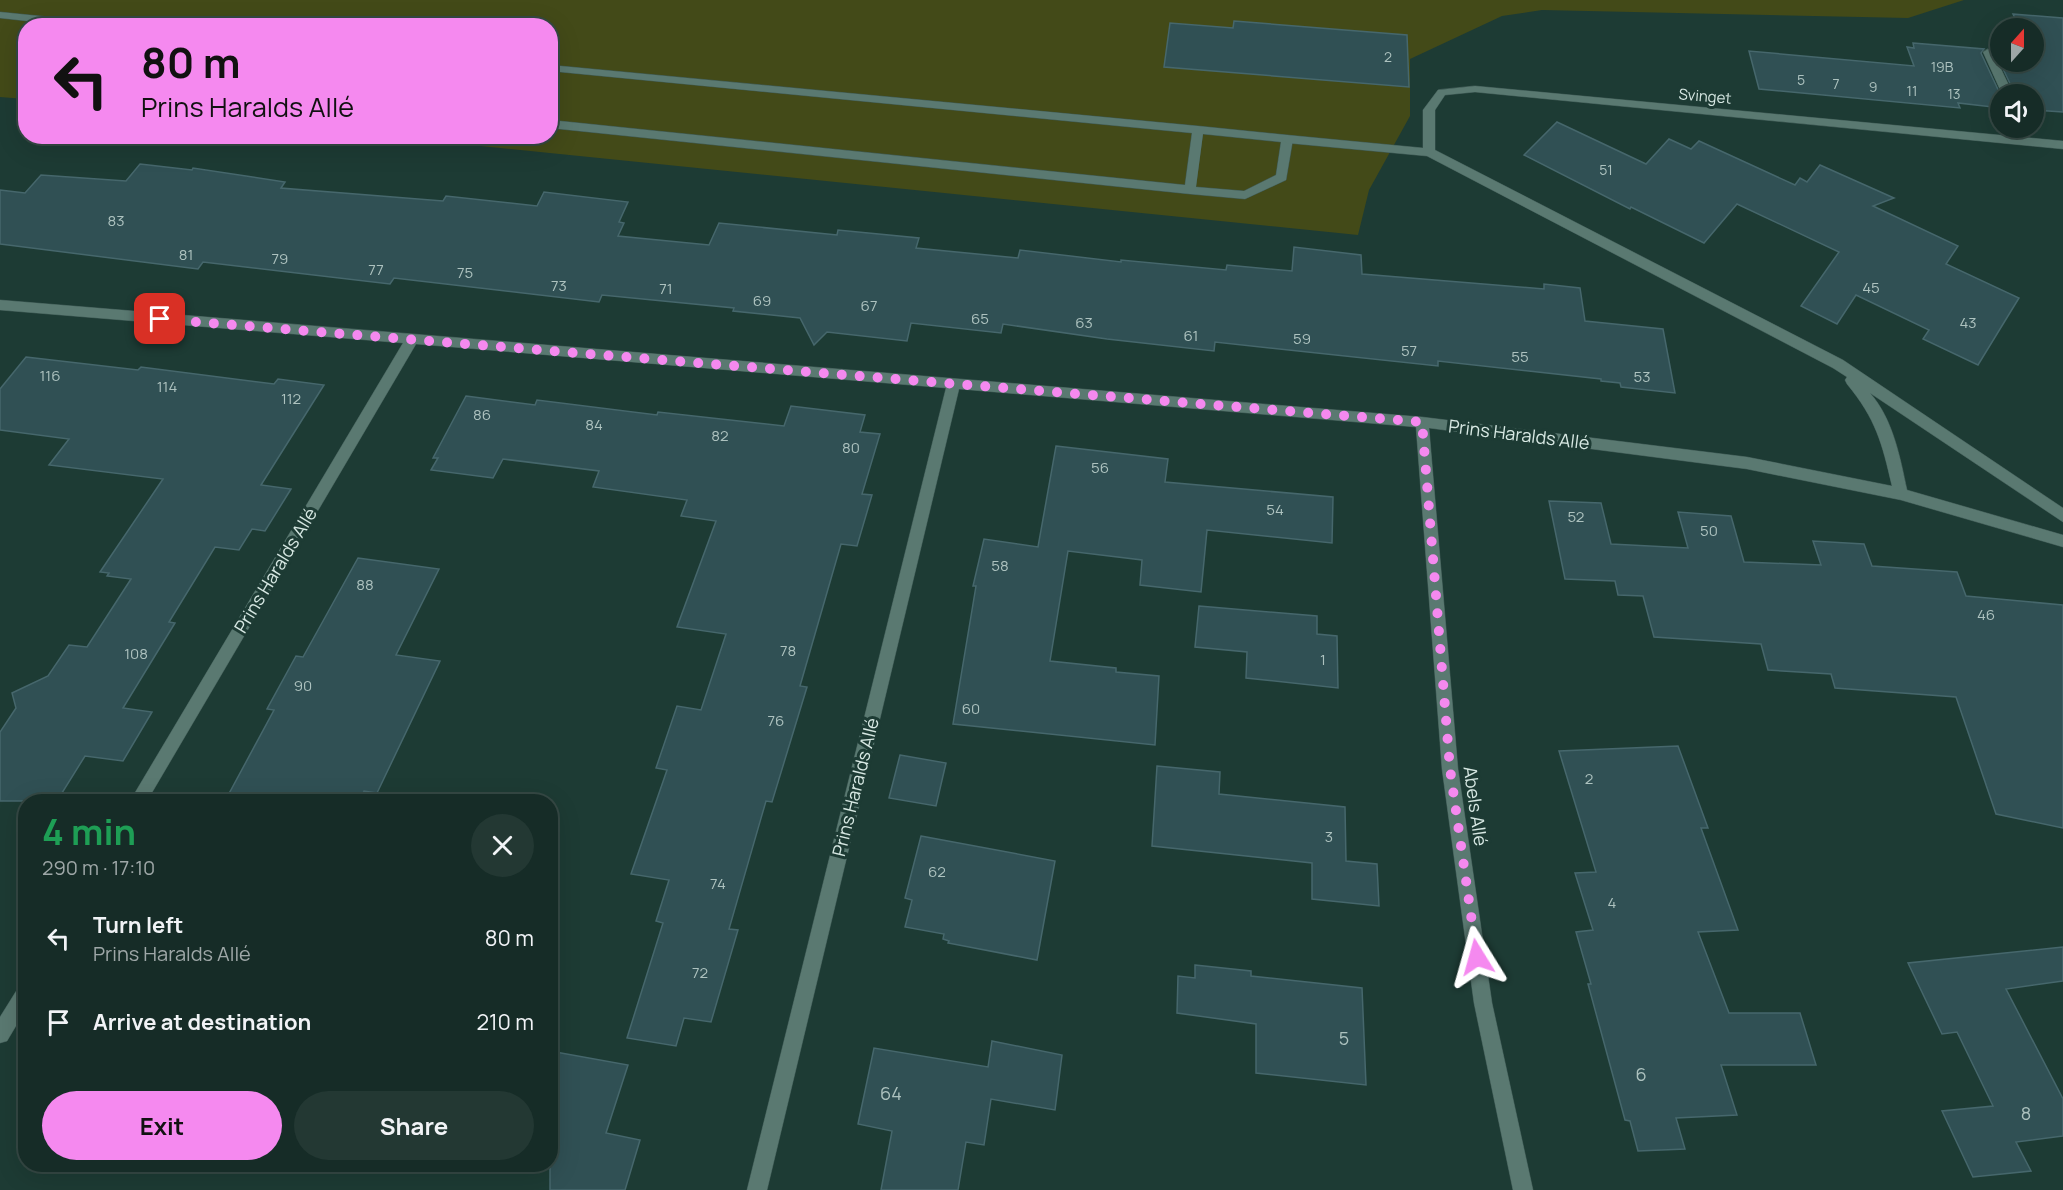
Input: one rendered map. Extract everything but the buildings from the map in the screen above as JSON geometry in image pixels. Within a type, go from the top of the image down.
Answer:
[{"type":"street","points":[[0,15],[34,18]]},
{"type":"street","points":[[1988,52],[2003,84]]},
{"type":"street","points":[[558,69],[1429,152],[1838,364],[2063,516]]},
{"type":"street","name":"Svinget","points":[[1429,152],[1429,110],[1442,92],[1475,89],[2063,145]]},
{"type":"street","points":[[558,125],[1245,195],[1282,177],[1287,139]]},
{"type":"street","points":[[1190,190],[1198,130]]},
{"type":"street","points":[[2027,138],[2029,142]]},
{"type":"street","name":"Prins Haralds Allé","points":[[0,306],[1422,422],[1687,453],[1747,463],[1901,494],[2063,541]]},
{"type":"street","name":"Prins Haralds Allé","points":[[142,794],[412,339]]},
{"type":"street","points":[[1838,364],[1872,404],[1890,446],[1901,494]]},
{"type":"street","name":"Prins Haralds Allé","points":[[757,1190],[954,384]]},
{"type":"street","name":"Abels Allé","points":[[1422,422],[1450,769],[1483,1003],[1522,1190]]},
{"type":"street","points":[[0,1034],[18,1004]]},
{"type":"green space","points":[[0,0],[1964,0],[1908,18],[1542,10],[1502,16],[1410,59],[1410,116],[1369,190],[1358,235],[462,144],[558,144],[558,18],[18,18],[18,98],[0,97]]},
{"type":"route","points":[[160,319],[1422,422],[1450,769],[1477,957]]}]
